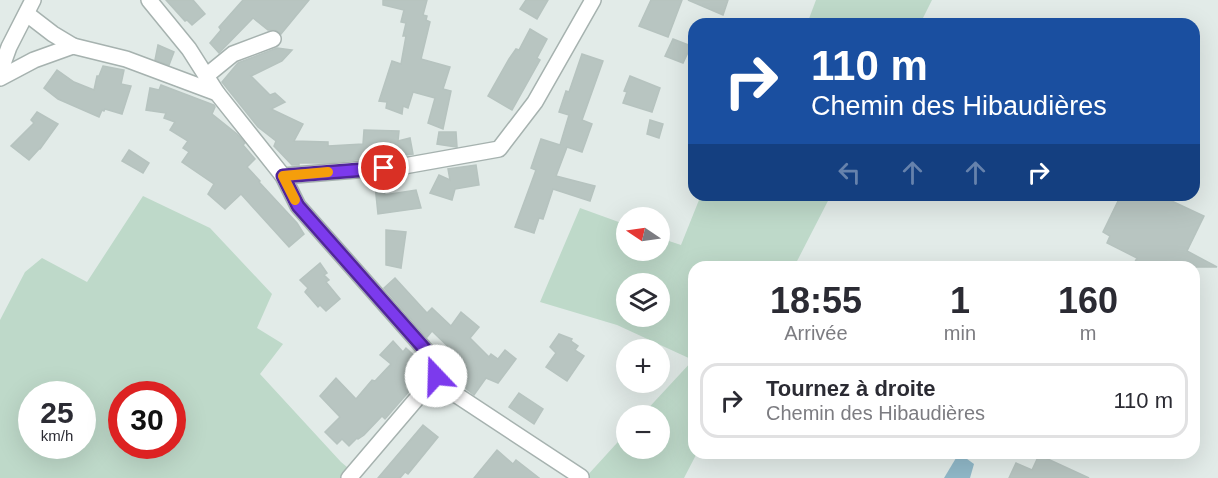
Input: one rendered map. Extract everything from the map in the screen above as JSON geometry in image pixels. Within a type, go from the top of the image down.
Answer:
[{"type":"street","points":[[149,0],[189,50],[217,93],[283,176],[298,206],[437,363],[436,376],[349,478]]},
{"type":"street","points":[[283,176],[404,166],[499,149],[535,102],[593,0]]},
{"type":"street","points":[[0,72],[9,47],[30,7],[52,34],[73,46],[126,59],[217,93]]},
{"type":"street","points":[[206,76],[233,54],[273,39]]},
{"type":"street","points":[[0,78],[34,60],[73,46]]},
{"type":"street","points":[[436,376],[455,394],[581,477]]},
{"type":"green space","points":[[816,0],[932,0],[923,18],[809,18]]},
{"type":"green space","points":[[143,196],[210,228],[272,294],[257,328],[283,344],[260,374],[341,462],[360,478],[0,478],[0,320],[25,272],[42,258],[87,282]]},
{"type":"green space","points":[[699,201],[828,201],[797,261],[688,261],[688,358],[670,349],[670,339],[647,339],[621,327],[670,327],[670,273],[616,273],[616,325],[540,302],[580,208],[616,221],[616,261],[670,261],[670,241],[681,245]]},
{"type":"green space","points":[[688,365],[688,459],[694,459],[684,478],[585,478],[616,444],[616,459],[670,459],[670,405],[651,405],[662,393],[670,393],[670,385]]},
{"type":"water","points":[[955,459],[967,459],[974,464],[970,478],[944,478]]},
{"type":"building","points":[[166,0],[193,0],[205,14],[192,25],[187,20],[185,21]]},
{"type":"building","points":[[243,0],[309,0],[281,34],[275,30],[268,30],[253,18],[219,53],[210,43],[221,30],[219,27]]},
{"type":"building","points":[[383,0],[427,0],[423,15],[427,16],[426,20],[430,22],[421,59],[450,67],[443,89],[451,91],[443,129],[428,123],[435,98],[413,92],[408,108],[403,106],[402,114],[386,108],[387,102],[379,101],[392,61],[401,64],[406,36],[403,36],[406,23],[401,22],[404,10],[383,5]]},
{"type":"building","points":[[526,0],[548,0],[537,19],[520,9]]},
{"type":"building","points":[[651,0],[682,0],[668,37],[639,26]]},
{"type":"building","points":[[688,0],[728,0],[723,15]]},
{"type":"building","points":[[530,29],[547,39],[537,58],[540,60],[512,110],[488,96],[509,59],[516,49],[519,50]]},
{"type":"building","points":[[673,39],[688,45],[688,52],[683,63],[665,56]]},
{"type":"building","points":[[158,45],[174,52],[169,65],[155,60]]},
{"type":"building","points":[[277,48],[292,50],[282,61],[251,76],[270,95],[275,93],[285,102],[271,109],[303,124],[294,141],[328,142],[328,146],[363,144],[364,130],[399,131],[398,141],[410,138],[413,154],[292,165],[274,146],[276,141],[258,127],[222,82],[238,63]]},
{"type":"building","points":[[582,54],[603,61],[582,120],[592,124],[582,152],[567,147],[556,176],[595,186],[590,201],[553,189],[543,219],[539,218],[534,233],[515,227],[536,170],[531,168],[541,139],[560,145],[569,115],[559,112],[566,91],[569,92]]},
{"type":"building","points":[[103,66],[124,70],[121,84],[131,86],[122,114],[105,109],[99,117],[58,99],[44,88],[57,70],[74,82],[94,90],[97,76]]},
{"type":"building","points":[[630,76],[660,88],[652,112],[623,103],[627,92],[624,91]]},
{"type":"building","points":[[161,85],[214,105],[212,114],[237,134],[255,159],[247,167],[304,234],[289,247],[241,194],[225,209],[208,194],[214,184],[182,162],[189,152],[183,148],[188,141],[170,130],[175,122],[164,118],[166,113],[146,110],[150,88],[159,90]]},
{"type":"building","points":[[37,112],[58,124],[29,160],[11,146],[34,123],[31,120]]},
{"type":"building","points":[[650,120],[663,124],[659,138],[647,134]]},
{"type":"building","points":[[439,132],[456,132],[457,147],[437,144]]},
{"type":"building","points":[[129,150],[149,163],[143,173],[122,161]]},
{"type":"building","points":[[476,165],[479,185],[455,189],[452,200],[430,193],[439,175],[450,180],[448,169]]},
{"type":"building","points":[[377,180],[390,181],[384,195],[416,190],[421,208],[378,214],[375,185]]},
{"type":"building","points":[[1118,201],[1172,201],[1204,216],[1187,251],[1217,267],[1200,267],[1200,261],[1135,261],[1137,258],[1107,243],[1110,236],[1103,232]]},
{"type":"building","points":[[386,230],[406,232],[401,268],[386,265]]},
{"type":"building","points":[[320,263],[327,273],[324,275],[329,280],[326,282],[340,299],[326,311],[320,305],[318,307],[305,292],[308,288],[300,280]]},
{"type":"building","points":[[395,278],[427,313],[432,308],[451,326],[461,312],[479,327],[470,338],[489,357],[491,354],[498,359],[505,350],[516,359],[498,383],[486,378],[474,395],[453,378],[466,364],[432,331],[427,337],[384,288]]},
{"type":"building","points":[[559,334],[572,339],[571,341],[578,346],[575,350],[584,356],[567,381],[546,367],[556,353],[550,347]]},
{"type":"building","points":[[393,341],[403,352],[406,348],[423,364],[416,371],[420,375],[419,380],[385,419],[382,416],[364,435],[349,446],[342,439],[337,444],[325,432],[340,417],[320,396],[336,378],[356,399],[372,380],[375,381],[391,364],[380,355]]},
{"type":"building","points":[[519,393],[543,409],[534,424],[509,407]]},
{"type":"building","points":[[423,425],[438,437],[408,474],[405,472],[400,478],[378,478]]},
{"type":"building","points":[[497,450],[513,464],[516,460],[539,478],[474,478]]},
{"type":"building","points":[[1037,459],[1048,459],[1089,478],[1009,478],[1016,463],[1032,470]]},
{"type":"slow traffic","points":[[295,200],[283,176],[328,172]]},
{"type":"route","points":[[384,168],[283,176],[298,206],[437,363],[436,376]]}]
